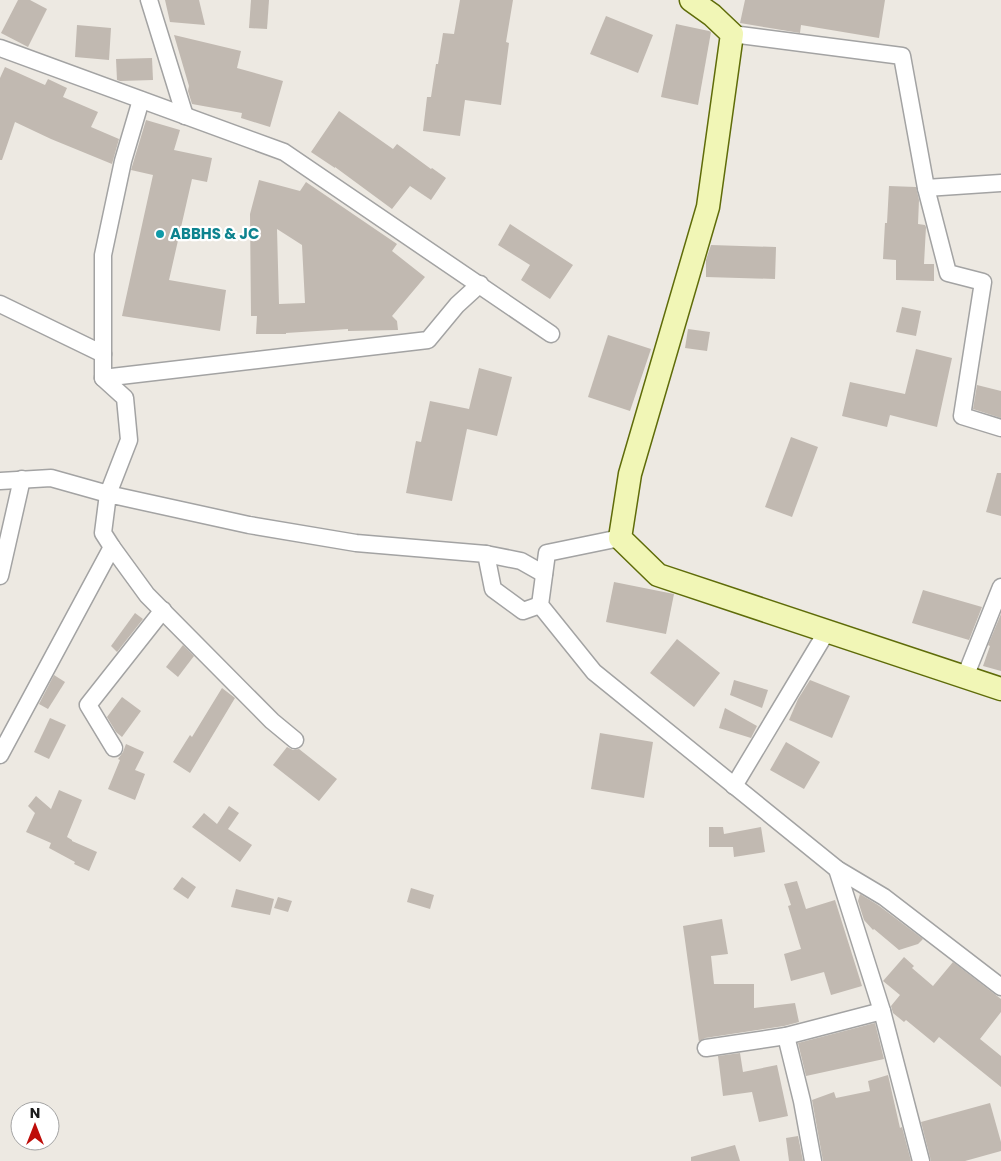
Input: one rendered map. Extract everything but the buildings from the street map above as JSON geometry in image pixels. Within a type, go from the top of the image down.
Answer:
[{"type":"main road","points":[[691,0],[712,15],[732,34],[708,207],[630,474],[620,538],[658,575],[1001,689]]},
{"type":"street","points":[[149,0],[184,116]]},
{"type":"street","points":[[732,34],[902,56],[926,188],[948,273],[983,282],[962,416],[1001,428]]},
{"type":"street","points":[[0,48],[284,152],[551,334]]},
{"type":"street","points":[[141,100],[124,161],[103,255],[103,378],[126,398],[129,440],[108,494],[103,533],[112,548],[148,595],[272,721],[296,740]]},
{"type":"street","points":[[926,188],[1001,183]]},
{"type":"street","points":[[103,378],[428,340],[457,305],[480,284]]},
{"type":"street","points":[[0,304],[103,354]]},
{"type":"street","points":[[0,481],[51,478],[108,494],[249,525],[356,543],[486,554],[521,561],[544,574]]},
{"type":"street","points":[[0,576],[22,479]]},
{"type":"street","points":[[620,538],[547,553],[540,605],[594,672],[837,870],[884,897],[1001,988]]},
{"type":"street","points":[[0,755],[112,548]]},
{"type":"street","points":[[486,554],[493,589],[523,611],[540,605]]},
{"type":"street","points":[[965,677],[1001,587]]},
{"type":"street","points":[[114,748],[88,706],[162,610]]},
{"type":"street","points":[[734,786],[827,631]]},
{"type":"street","points":[[837,870],[882,1011],[921,1161]]},
{"type":"street","points":[[706,1048],[786,1036],[882,1011]]},
{"type":"street","points":[[786,1036],[802,1101],[813,1161]]},
{"type":"place","name":"ABBHS & JC","points":[[160,234]]}]
